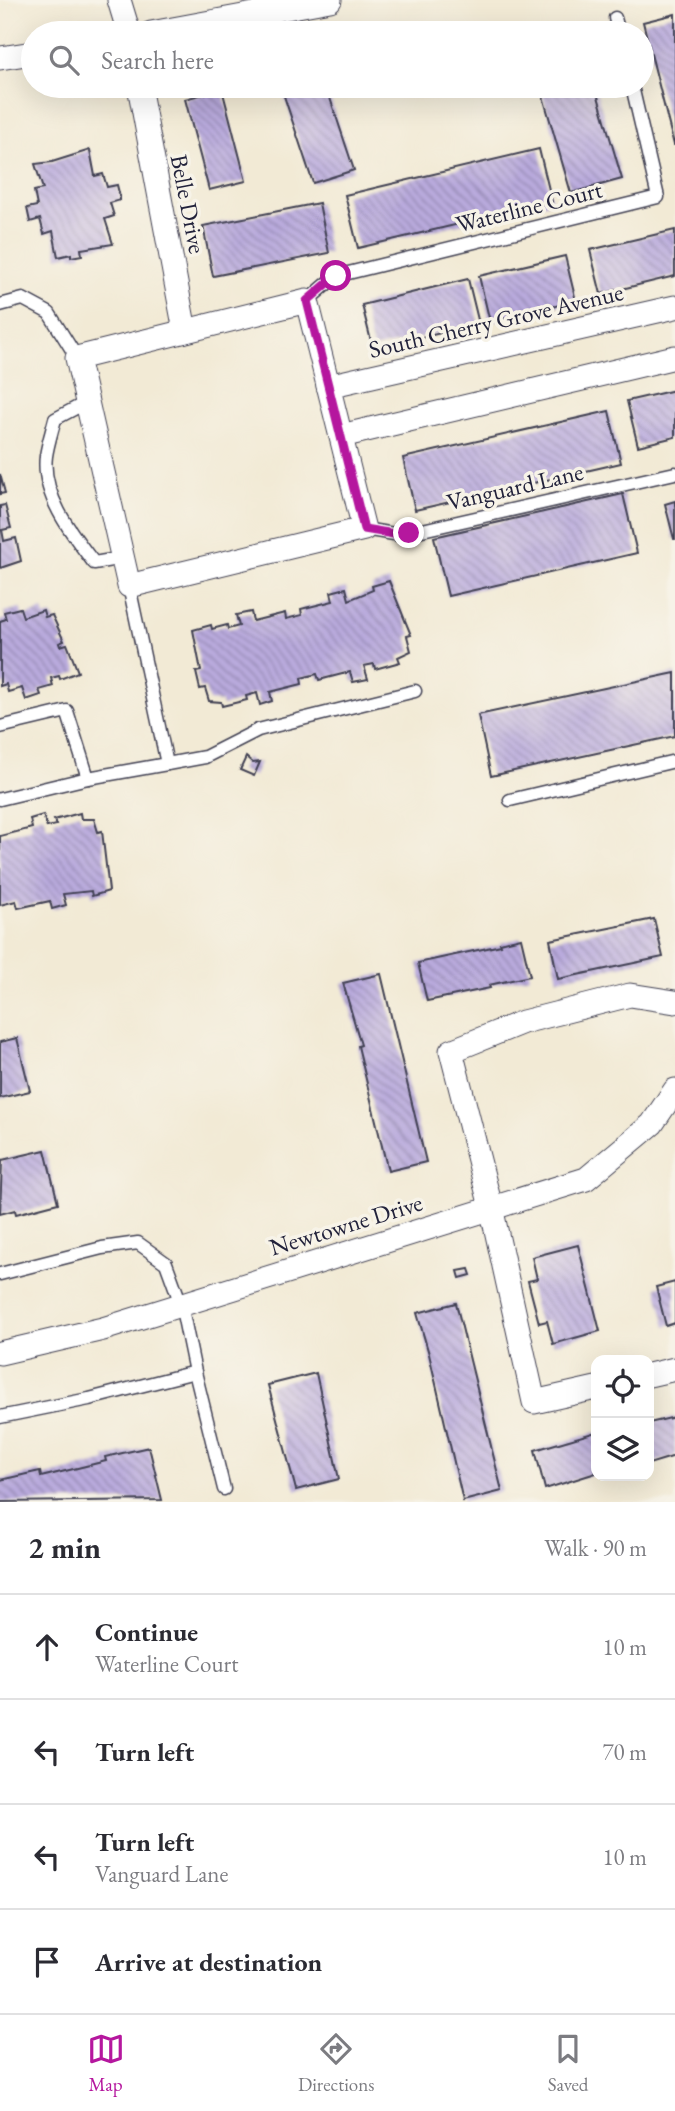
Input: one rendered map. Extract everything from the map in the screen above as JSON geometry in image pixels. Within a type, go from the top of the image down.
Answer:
[{"type":"street","points":[[119,0],[125,21]]},
{"type":"street","points":[[216,21],[330,0]]},
{"type":"street","points":[[0,58],[21,55]]},
{"type":"street","name":"Belle Drive","points":[[141,98],[185,331]]},
{"type":"street","points":[[307,301],[364,529],[129,586],[76,358],[307,301]]},
{"type":"street","name":"South Cherry Grove Avenue","points":[[328,386],[675,307]]},
{"type":"street","points":[[341,436],[675,357]]},
{"type":"street","points":[[591,1389],[534,1402],[491,1207],[452,1051],[523,1022],[630,995],[675,1002]]},
{"type":"street","name":"Newtowne Drive","points":[[0,1353],[103,1329],[586,1179],[652,1125],[675,1090]]},
{"type":"street","points":[[654,1374],[675,1369]]},
{"type":"lane","name":"Waterline Court","points":[[307,301],[336,276],[658,197],[635,98]]},
{"type":"lane","points":[[0,305],[23,299],[49,313],[76,358]]},
{"type":"lane","points":[[87,402],[55,418],[46,457],[50,487],[67,527],[94,563],[123,558]]},
{"type":"lane","name":"Vanguard Lane","points":[[364,529],[400,535],[675,472]]},
{"type":"lane","points":[[129,586],[167,764]]},
{"type":"lane","points":[[0,799],[88,778],[205,757],[258,730],[415,691]]},
{"type":"lane","points":[[0,727],[67,711],[88,778]]},
{"type":"lane","points":[[510,800],[675,761]]},
{"type":"lane","points":[[0,1274],[102,1248],[138,1243],[166,1263],[181,1304],[224,1489]]},
{"type":"lane","points":[[0,1417],[89,1399],[195,1371]]},
{"type":"building","points":[[675,14],[675,145],[654,66],[654,21],[647,21]]},
{"type":"building","points":[[224,98],[246,181],[209,190],[185,99]]},
{"type":"building","points":[[285,98],[330,98],[354,170],[313,183]]},
{"type":"building","points":[[543,98],[598,98],[622,179],[571,193]]},
{"type":"building","points":[[539,149],[552,202],[358,248],[345,195]]},
{"type":"building","points":[[90,150],[95,176],[103,174],[107,187],[117,185],[119,193],[120,200],[110,203],[114,216],[105,219],[113,244],[81,249],[82,255],[58,257],[53,231],[44,234],[40,219],[30,222],[27,208],[37,206],[34,191],[43,189],[35,164],[52,162]]},
{"type":"building","points":[[319,203],[329,253],[213,276],[203,226]]},
{"type":"building","points":[[675,230],[675,276],[601,294],[590,250]]},
{"type":"building","points":[[565,256],[576,301],[490,322],[479,276]]},
{"type":"building","points":[[468,279],[479,324],[373,349],[362,305]]},
{"type":"building","points":[[675,390],[675,437],[638,446],[627,401]]},
{"type":"building","points":[[609,411],[621,463],[415,510],[403,458]]},
{"type":"building","points":[[0,474],[5,493],[0,494]]},
{"type":"building","points":[[623,494],[637,553],[448,596],[434,537]]},
{"type":"building","points":[[675,501],[675,539],[674,539],[665,504]]},
{"type":"building","points":[[5,505],[11,528],[2,530],[4,541],[16,538],[21,561],[0,568],[0,506]]},
{"type":"building","points":[[389,581],[411,635],[407,636],[411,651],[398,657],[400,662],[375,669],[374,664],[364,666],[368,679],[353,682],[350,672],[319,680],[317,674],[301,678],[302,684],[270,692],[272,701],[260,705],[257,693],[246,696],[247,700],[222,706],[221,702],[209,701],[205,688],[200,689],[196,672],[201,671],[193,630],[211,625],[212,629],[227,625],[228,629],[239,626],[236,615],[251,612],[253,621],[285,613],[286,619],[302,615],[301,609],[333,601],[331,592],[346,588],[349,600],[373,590],[372,586]]},
{"type":"building","points":[[20,608],[23,617],[43,610],[45,617],[52,615],[64,641],[59,643],[60,646],[67,644],[78,672],[60,679],[59,676],[51,678],[53,686],[39,690],[41,695],[26,700],[22,688],[8,692],[6,684],[0,686],[0,621],[6,619],[4,612]]},
{"type":"building","points":[[675,673],[675,736],[491,776],[478,715]]},
{"type":"building","points":[[246,757],[253,763],[260,762],[254,776],[240,770]]},
{"type":"building","points":[[80,813],[81,819],[94,819],[98,832],[102,831],[109,891],[92,896],[91,891],[63,894],[66,905],[52,909],[50,901],[18,908],[16,901],[0,905],[0,836],[32,828],[30,819],[43,815],[47,827],[56,825],[54,820]]},
{"type":"building","points":[[654,919],[663,957],[558,979],[550,940]]},
{"type":"building","points":[[521,938],[530,976],[489,985],[490,988],[427,1001],[418,963]]},
{"type":"building","points":[[381,974],[426,1162],[388,1171],[358,1046],[361,1045],[343,983]]},
{"type":"building","points":[[17,1038],[30,1091],[0,1098],[0,1042]]},
{"type":"building","points":[[45,1150],[58,1203],[16,1214],[15,1210],[0,1214],[2,1160]]},
{"type":"building","points":[[578,1245],[600,1331],[553,1344],[547,1321],[539,1323],[528,1281],[537,1279],[532,1257]]},
{"type":"building","points":[[469,1269],[471,1275],[460,1278],[458,1271]]},
{"type":"building","points":[[675,1282],[675,1323],[666,1326],[656,1287]]},
{"type":"building","points":[[456,1303],[502,1491],[463,1501],[417,1313]]},
{"type":"building","points":[[316,1373],[339,1479],[296,1490],[268,1385]]},
{"type":"building","points":[[675,1417],[675,1456],[654,1462],[654,1422]]},
{"type":"building","points":[[591,1433],[591,1475],[545,1489],[535,1450]]},
{"type":"building","points":[[149,1447],[162,1500],[0,1502],[0,1480],[40,1471],[41,1477],[106,1461],[105,1457]]},
{"type":"route","points":[[336,276],[307,301],[364,529],[400,535],[409,533]]}]
